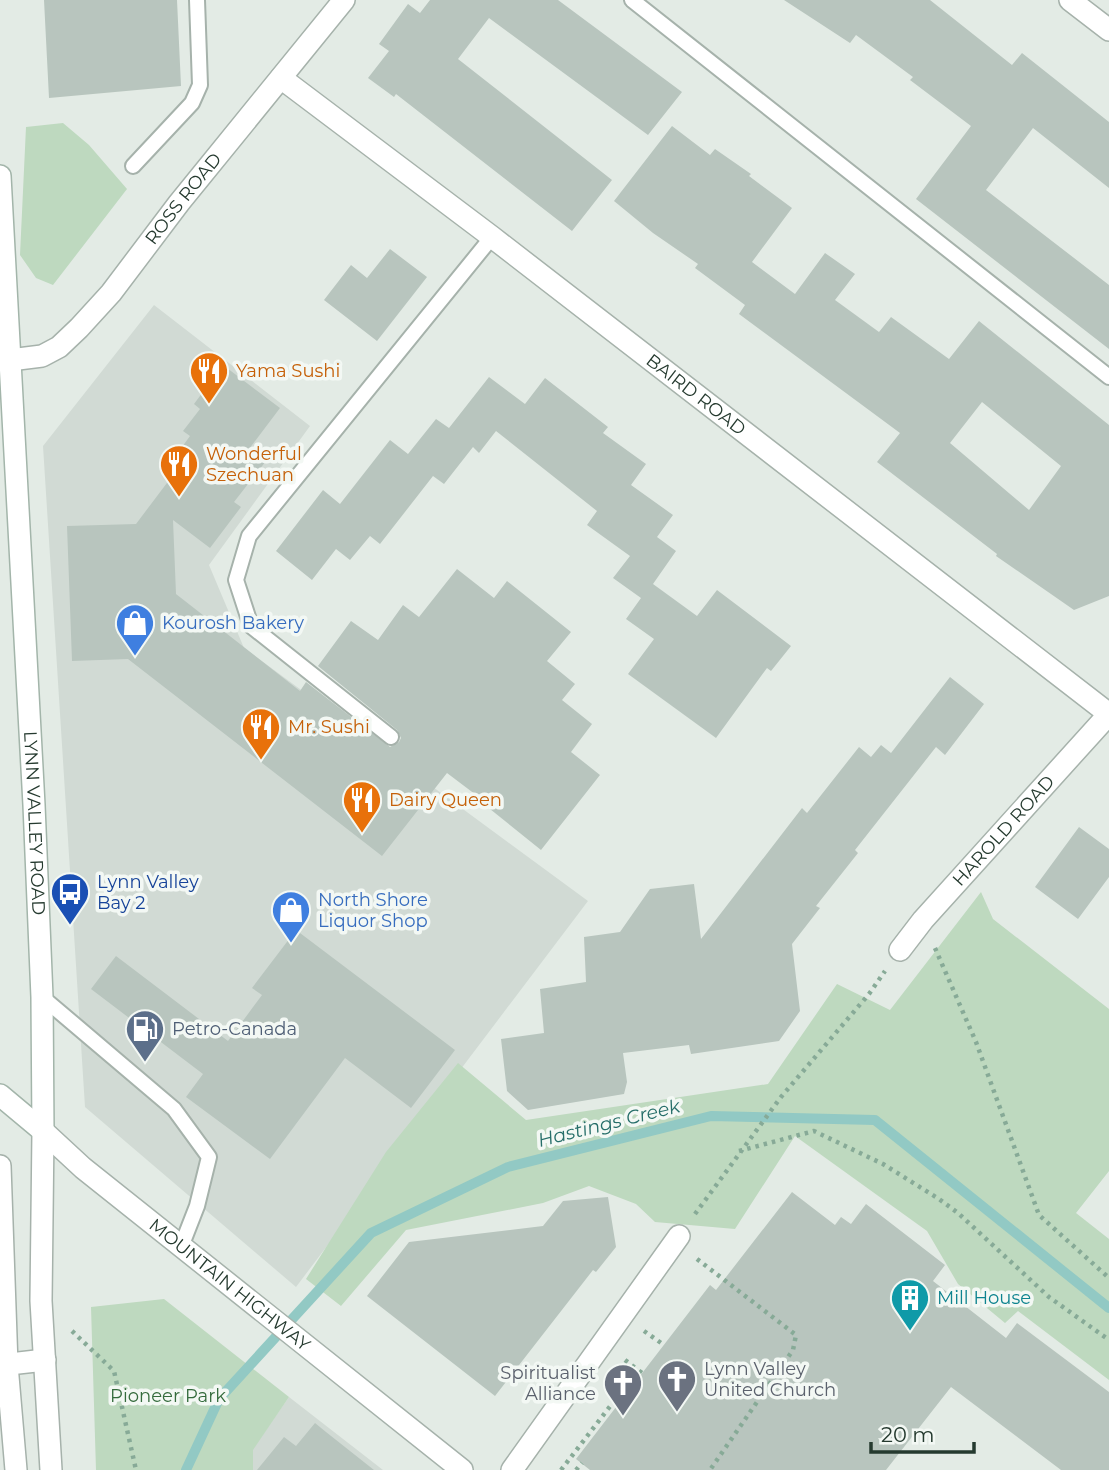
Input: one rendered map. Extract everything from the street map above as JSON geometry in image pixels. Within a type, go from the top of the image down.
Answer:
[{"type":"street","name":"ROSS ROAD","points":[[5,358],[42,356],[59,347],[79,328],[111,293],[179,204],[344,0]]},
{"type":"street","points":[[1070,0],[1109,30]]},
{"type":"street","name":"BAIRD ROAD","points":[[281,78],[492,237],[1109,714]]},
{"type":"street","name":"LYNN VALLEY ROAD","points":[[0,176],[5,358],[34,805],[42,997],[41,1301],[51,1470]]},
{"type":"street","name":"HAROLD ROAD","points":[[900,950],[923,920],[1109,714]]},
{"type":"street","name":"MOUNTAIN HIGHWAY","points":[[0,1095],[83,1168],[462,1470]]},
{"type":"street","points":[[0,1166],[4,1365],[16,1470]]},
{"type":"street","points":[[512,1470],[677,1239]]},
{"type":"street","points":[[4,1365],[45,1360]]},
{"type":"lane","points":[[133,166],[192,103],[200,85],[197,0]]},
{"type":"lane","points":[[632,0],[1109,377]]},
{"type":"lane","points":[[391,737],[251,626],[236,580],[249,536],[492,237]]},
{"type":"lane","points":[[42,997],[174,1109],[209,1157],[197,1206],[181,1247]]},
{"type":"path","points":[[923,920],[976,1042],[1039,1215],[1109,1278]]},
{"type":"path","points":[[710,1470],[793,1350],[796,1335],[677,1239],[739,1151],[869,994],[900,950]]},
{"type":"path","points":[[739,1151],[814,1130],[883,1164],[958,1213],[1049,1297],[1109,1340]]},
{"type":"path","points":[[71,1330],[114,1371],[136,1470]]},
{"type":"path","points":[[561,1470],[638,1370],[642,1373]]},
{"type":"path","points":[[576,1470],[582,1463]]},
{"type":"shaded area","points":[[154,305],[310,426],[209,565],[244,648],[588,901],[296,1287],[85,1107],[43,446]]},
{"type":"shaded area","points":[[289,1397],[383,1470],[253,1470],[252,1450]]},
{"type":"green space","points":[[63,123],[89,145],[127,189],[53,285],[36,278],[20,255],[26,127]]},
{"type":"green space","points":[[981,892],[993,919],[1109,1009],[1109,1171],[1076,1213],[1109,1239],[1109,1380],[1018,1311],[1005,1323],[958,1284],[927,1231],[795,1136],[735,1229],[655,1222],[636,1204],[589,1186],[543,1203],[406,1230],[341,1306],[306,1279],[386,1152],[458,1063],[526,1120],[768,1084],[837,984],[890,1010]]},
{"type":"green space","name":"Pioneer Park","points":[[164,1299],[289,1397],[253,1450],[253,1470],[96,1470],[91,1307]]},
{"type":"building","points":[[44,0],[177,0],[181,86],[49,98]]},
{"type":"building","points":[[430,0],[558,0],[682,92],[648,135],[489,18],[458,59],[612,180],[572,231],[396,94],[394,97],[368,78],[389,51],[379,44],[408,4],[420,13]]},
{"type":"building","points":[[784,0],[930,0],[1012,65],[1022,53],[1109,122],[1109,188],[1033,128],[986,190],[1109,285],[1109,349],[916,199],[971,126],[910,80],[913,77],[856,35],[850,43]]},
{"type":"building","points":[[672,126],[710,155],[715,149],[792,208],[752,262],[795,294],[825,253],[855,274],[835,300],[879,332],[891,317],[949,359],[979,321],[1109,425],[1109,596],[1074,610],[996,556],[997,554],[877,462],[900,433],[739,314],[745,305],[695,268],[698,264],[653,233],[614,201]],"holes":[[[982,402],[1061,466],[1029,510],[950,443]]]},
{"type":"building","points":[[390,249],[427,277],[377,341],[324,300],[351,265],[367,278]]},
{"type":"building","points":[[223,365],[280,408],[249,449],[266,461],[234,502],[241,507],[210,548],[173,520],[176,594],[300,691],[306,682],[390,747],[401,738],[397,730],[318,666],[351,621],[378,640],[403,605],[419,617],[457,569],[494,598],[507,581],[571,632],[547,661],[575,684],[562,700],[592,724],[571,752],[600,775],[541,850],[490,809],[492,807],[447,773],[382,856],[128,659],[72,661],[67,526],[136,524],[182,463],[174,458],[190,436],[183,431],[200,409],[194,404]]},
{"type":"building","points":[[489,377],[525,404],[545,378],[608,427],[603,433],[646,464],[631,485],[673,515],[657,537],[676,551],[653,584],[697,616],[717,590],[791,646],[771,671],[767,668],[716,738],[628,674],[654,639],[626,619],[641,598],[613,578],[630,556],[587,525],[597,511],[496,431],[479,453],[473,447],[444,484],[433,476],[380,544],[370,536],[350,560],[336,549],[312,580],[276,551],[323,490],[340,504],[390,440],[408,454],[436,419],[449,428]]},
{"type":"building","points":[[950,677],[984,704],[945,755],[936,747],[855,850],[858,853],[816,906],[820,908],[792,944],[800,1011],[779,1041],[691,1054],[689,1045],[623,1053],[627,1082],[624,1094],[528,1110],[507,1091],[501,1039],[544,1033],[540,989],[586,982],[584,937],[620,932],[650,889],[694,884],[701,939],[802,808],[807,813],[859,747],[871,757],[881,745],[891,753]]},
{"type":"building","points":[[1079,827],[1109,849],[1109,877],[1078,919],[1035,887]]},
{"type":"building","points":[[296,930],[455,1050],[411,1108],[345,1058],[270,1159],[186,1097],[203,1074],[91,989],[116,956],[228,1041],[262,995],[252,988]]},
{"type":"building","points":[[792,1192],[835,1225],[841,1217],[851,1224],[866,1204],[945,1265],[933,1281],[1006,1338],[1017,1323],[1109,1392],[1109,1470],[1061,1470],[951,1387],[886,1470],[590,1470],[576,1459],[710,1285],[716,1290]]},
{"type":"building","points":[[608,1197],[616,1247],[596,1272],[593,1270],[495,1396],[367,1296],[409,1242],[543,1226],[563,1201]]},
{"type":"building","points":[[315,1423],[374,1470],[257,1470],[284,1437],[296,1446]]},
{"type":"waterway","name":"Hastings Creek","points":[[186,1470],[219,1399],[371,1233],[508,1167],[711,1116],[875,1120],[1109,1308]]},
{"type":"place","name":"Yama Sushi","points":[[209,405]]},
{"type":"place","name":"Wonderful Szechuan","points":[[179,498]]},
{"type":"place","name":"Kourosh Bakery","points":[[135,657]]},
{"type":"place","name":"Mr. Sushi","points":[[261,761]]},
{"type":"place","name":"Dairy Queen","points":[[362,834]]},
{"type":"place","name":"Lynn Valley Bay 2","points":[[70,926]]},
{"type":"place","name":"North Shore Liquor Shop","points":[[291,944]]},
{"type":"place","name":"Petro-Canada","points":[[145,1063]]},
{"type":"place","name":"Mill House","points":[[910,1332]]},
{"type":"place","name":"Lynn Valley United Church","points":[[677,1413]]},
{"type":"place","name":"Spiritualist Alliance","points":[[623,1417]]}]
